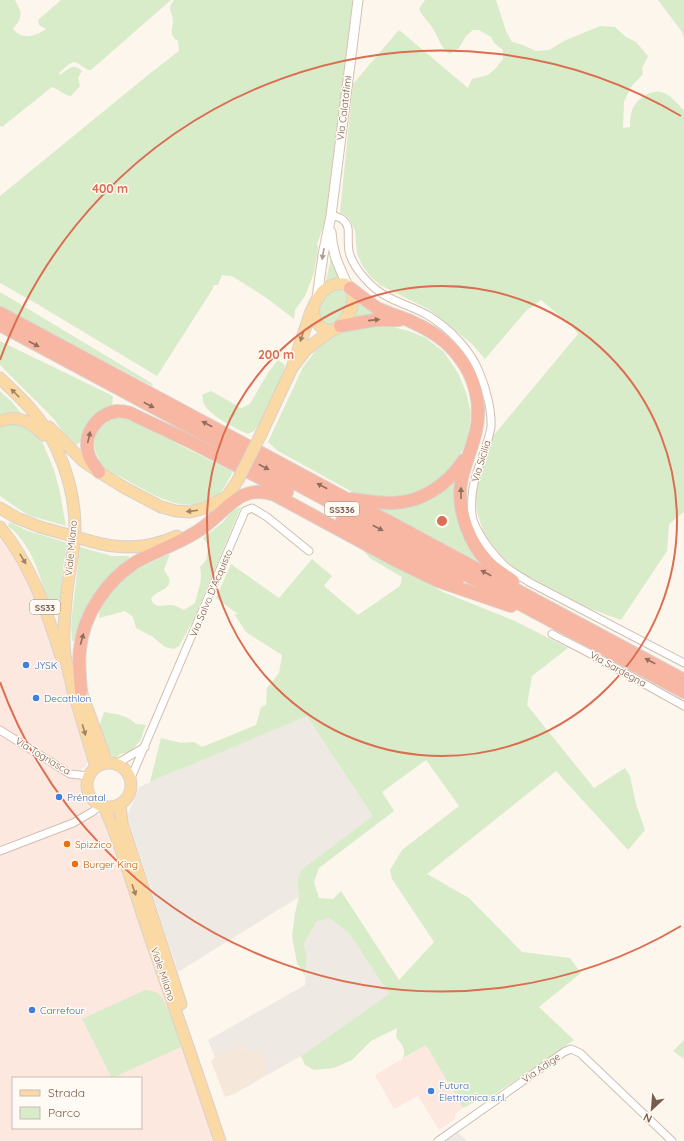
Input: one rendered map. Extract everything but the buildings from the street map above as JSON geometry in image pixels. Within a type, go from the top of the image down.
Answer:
[{"type":"highway","points":[[349,287],[377,307],[408,320],[441,338],[450,345],[468,369],[476,391],[478,408],[476,431],[461,484],[461,502],[465,523],[473,543],[487,562],[545,612]]},
{"type":"highway","name":"SS336","points":[[0,313],[345,499],[684,692]]},
{"type":"highway","points":[[335,329],[375,320],[408,320]]},
{"type":"highway","name":"SS336","points":[[0,325],[545,612],[684,680]]},
{"type":"highway","points":[[99,472],[89,457],[87,444],[89,432],[95,423],[105,415],[118,411],[130,413],[197,445],[424,564],[503,603]]},
{"type":"highway","points":[[345,499],[384,503],[400,502],[417,498],[448,480],[459,468],[471,448]]},
{"type":"highway","points":[[77,692],[80,647],[86,625],[92,610],[111,584],[136,562],[196,532],[215,518],[234,500],[251,492],[263,491],[275,495],[438,581],[503,603],[545,612]]},
{"type":"main road","points":[[0,505],[5,511],[40,527],[110,546],[128,548],[148,546],[179,536],[198,526],[214,512],[228,496],[238,480],[262,432],[292,368],[306,325],[316,301],[324,289],[332,285],[341,283],[345,284],[353,292],[352,307],[347,317],[335,329],[305,351],[292,368]]},
{"type":"main road","points":[[316,301],[313,313],[316,323],[323,329],[335,329]]},
{"type":"main road","name":"Viale Milano","points":[[0,378],[31,409],[46,430],[58,452],[70,489],[74,517],[73,548],[65,621],[92,771]]},
{"type":"main road","points":[[31,409],[83,461],[99,472],[161,507],[176,511],[190,512],[205,508],[228,496]]},
{"type":"main road","points":[[0,421],[15,418],[27,421],[44,435],[58,452]]},
{"type":"main road","name":"Viale Milano","points":[[0,527],[11,540],[38,588],[77,692],[112,764]]},
{"type":"main road","points":[[101,764],[112,764],[123,768],[130,780],[131,787],[125,800],[110,808],[94,802],[89,796],[86,782],[92,771],[101,764]]},
{"type":"main road","name":"Viale Milano","points":[[120,804],[122,823],[226,1141]]},
{"type":"main road","name":"Viale Milano","points":[[102,806],[113,827],[220,1141]]},
{"type":"street","name":"Via Calatafimi","points":[[316,301],[331,216],[358,0]]},
{"type":"street","name":"Via Calatafimi","points":[[331,216],[331,240],[333,250],[339,267],[349,287]]},
{"type":"street","name":"Via Sicilia","points":[[331,216],[340,218],[347,224],[349,254],[358,269],[373,287],[387,297],[429,315],[448,330],[466,350],[478,368],[485,385],[491,425],[488,442],[475,479],[472,498],[472,516],[481,537],[492,552],[507,567],[529,582],[684,664]]},
{"type":"street","name":"Via Salvo D'Acquisto","points":[[130,780],[245,512],[252,508],[267,517],[309,551]]},
{"type":"street","name":"Via Sardegna","points":[[552,634],[684,706]]},
{"type":"street","name":"Via Tognasca","points":[[0,730],[70,774],[92,771]]},
{"type":"street","points":[[112,764],[145,747]]},
{"type":"street","points":[[0,851],[73,823],[102,806]]},
{"type":"street","name":"Via Adige","points":[[438,1141],[564,1052],[571,1049],[580,1053],[672,1141]]},
{"type":"shaded area","points":[[0,539],[18,564],[41,606],[87,753],[88,761],[86,766],[81,770],[82,792],[87,805],[101,817],[161,977],[216,1141],[0,1141]]},
{"type":"shaded area","points":[[307,715],[374,816],[301,870],[298,889],[299,897],[178,972],[127,816],[139,787]]},
{"type":"shaded area","points":[[329,918],[349,933],[389,994],[301,1056],[269,1074],[261,1053],[237,1047],[215,1057],[208,1040],[305,985],[307,957],[304,944],[316,922]]},
{"type":"shaded area","points":[[426,1045],[463,1108],[455,1114],[455,1119],[439,1130],[418,1096],[394,1109],[375,1075]]},
{"type":"shaded area","points":[[237,1047],[261,1053],[269,1074],[236,1093],[225,1097],[211,1061],[215,1057]]},
{"type":"shaded area","points":[[458,1133],[467,1141],[446,1141]]},
{"type":"green space","points":[[0,0],[15,0],[21,12],[19,21],[13,29],[20,35],[31,36],[46,29],[39,25],[38,20],[61,0],[171,0],[91,70],[74,62],[69,64],[59,73],[60,75],[71,67],[79,68],[82,71],[78,78],[80,86],[71,96],[52,87],[2,127],[0,126]]},
{"type":"green space","points":[[174,0],[353,0],[325,222],[317,244],[318,248],[314,273],[305,296],[295,310],[294,319],[268,299],[232,276],[222,275],[218,285],[214,285],[157,376],[0,283],[0,196],[179,51],[178,41],[172,34],[173,18],[170,7]]},
{"type":"green space","points":[[425,0],[496,0],[506,31],[512,42],[536,51],[549,50],[566,40],[600,26],[615,27],[626,37],[636,42],[648,56],[642,68],[643,74],[630,88],[624,102],[623,128],[630,127],[631,114],[635,104],[643,96],[653,92],[667,94],[684,110],[684,512],[669,524],[667,551],[621,620],[588,608],[512,566],[502,557],[484,534],[477,512],[476,496],[478,480],[493,436],[578,334],[572,326],[541,300],[526,311],[485,359],[472,344],[428,309],[380,285],[369,275],[357,254],[355,231],[349,218],[340,212],[353,84],[399,30],[468,88],[472,79],[488,75],[503,59],[503,50],[494,43],[491,37],[479,30],[473,30],[466,36],[459,48],[450,54],[447,52],[419,9]]},
{"type":"green space","points":[[658,0],[684,0],[684,38],[682,32]]},
{"type":"green space","points":[[332,257],[344,281],[325,285],[331,258]]},
{"type":"green space","points":[[335,289],[344,292],[348,299],[345,314],[331,328],[320,324],[320,304],[325,297]]},
{"type":"green space","points":[[0,292],[153,384],[152,386],[0,306]]},
{"type":"green space","points":[[356,297],[379,313],[350,321]]},
{"type":"green space","points":[[385,325],[409,331],[426,338],[444,352],[458,373],[466,392],[471,413],[468,438],[458,460],[446,476],[415,494],[394,499],[374,498],[354,493],[278,451],[268,442],[303,367],[317,349],[331,338],[345,331],[367,326]]},
{"type":"green space","points":[[0,341],[113,396],[112,407],[100,413],[91,420],[85,429],[81,442],[76,445],[65,435],[54,419],[0,365]]},
{"type":"green space","points":[[278,360],[285,365],[283,373],[263,419],[254,431],[248,434],[207,409],[202,395],[211,391],[241,408],[250,404],[269,371]]},
{"type":"green space","points":[[0,391],[12,402],[21,413],[0,416]]},
{"type":"green space","points":[[118,417],[131,420],[233,472],[222,491],[218,495],[206,501],[184,505],[162,499],[103,467],[94,445],[95,439],[100,428]]},
{"type":"green space","points":[[12,422],[27,425],[42,441],[54,470],[66,526],[28,515],[0,496],[0,425]]},
{"type":"green space","points":[[459,473],[470,546],[481,563],[379,509],[401,507],[423,502],[439,493]]},
{"type":"green space","points":[[241,507],[193,621],[179,646],[174,649],[165,647],[153,637],[136,628],[133,617],[125,611],[99,618],[101,606],[106,596],[115,586],[136,570],[170,554],[164,569],[169,578],[169,585],[151,599],[155,604],[160,606],[174,606],[184,610],[195,603],[201,581],[200,567],[206,560],[209,546],[203,538],[222,523],[233,510]]},
{"type":"green space","points":[[9,522],[28,531],[68,543],[63,568],[59,615],[51,615],[41,578],[36,566],[25,544],[8,526]]},
{"type":"green space","points":[[80,547],[112,556],[129,556],[129,563],[78,640],[72,641],[71,624]]},
{"type":"green space","points":[[361,548],[443,592],[515,621],[568,648],[532,676],[527,705],[594,788],[625,768],[630,776],[636,804],[645,830],[628,850],[556,771],[427,874],[469,898],[522,952],[570,958],[581,973],[539,1007],[574,1040],[488,1099],[485,1097],[463,1108],[426,1045],[403,1058],[404,1049],[396,1037],[397,1028],[371,1041],[352,1060],[334,1068],[314,1070],[305,1065],[301,1056],[389,994],[349,933],[329,918],[316,922],[304,944],[307,957],[305,976],[297,963],[292,936],[299,897],[298,880],[301,870],[373,816],[307,716],[150,782],[161,738],[181,743],[194,742],[202,747],[256,725],[261,707],[266,705],[267,688],[279,673],[282,655],[246,632],[234,614],[238,614],[216,598],[231,564],[279,598],[312,559],[332,576],[324,586],[358,615],[400,586],[402,577],[371,559]],"holes":[[[426,760],[459,806],[402,850],[390,870],[392,879],[434,942],[399,980],[341,891],[333,899],[319,898],[314,882],[319,868],[394,811],[382,792]]]},
{"type":"green space","points":[[104,712],[125,717],[136,724],[146,725],[141,740],[130,752],[120,754],[114,761],[110,752],[106,749],[100,730],[100,724]]},
{"type":"green space","points":[[145,990],[149,990],[162,997],[183,1042],[181,1047],[111,1077],[82,1019]]},
{"type":"green space","points":[[684,1040],[684,1059],[673,1051]]},
{"type":"place","name":"JYSK","points":[[26,665]]},
{"type":"place","name":"Decathlon","points":[[36,698]]},
{"type":"place","name":"Prénatal","points":[[59,797]]},
{"type":"place","name":"Spizzico","points":[[67,844]]},
{"type":"place","name":"Burger King","points":[[75,864]]},
{"type":"place","name":"Carrefour","points":[[32,1010]]},
{"type":"place","name":"Futura Elettronica s.r.l.","points":[[431,1091]]}]
